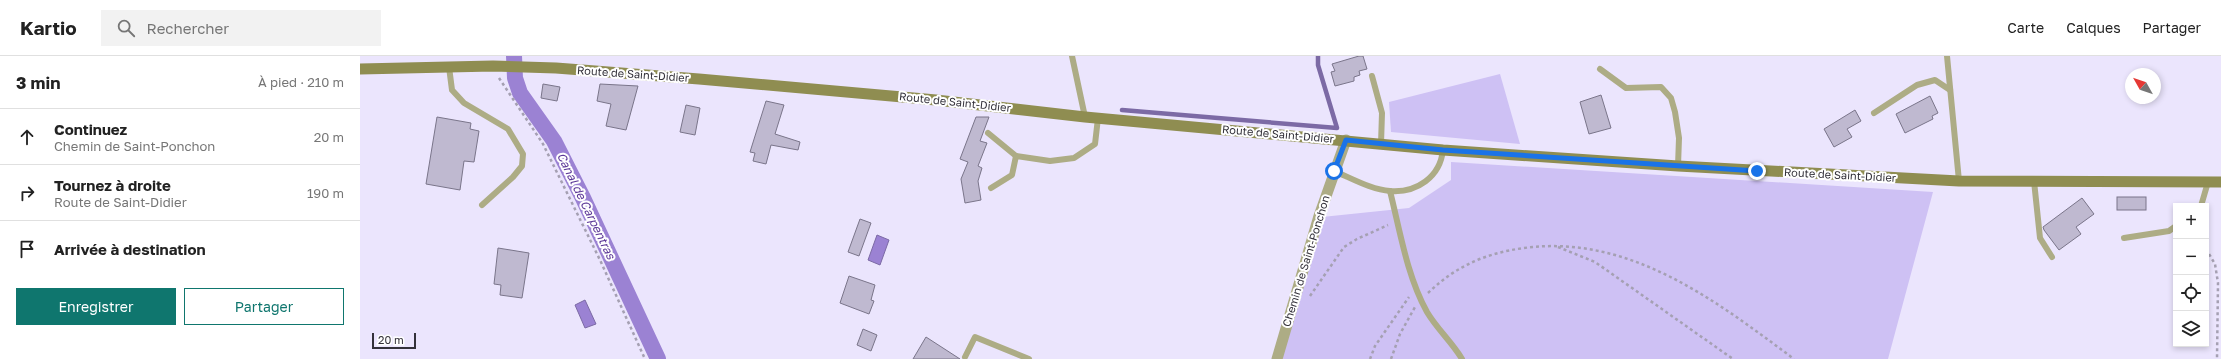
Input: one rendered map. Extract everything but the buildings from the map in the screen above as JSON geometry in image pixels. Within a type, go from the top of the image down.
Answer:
[{"type":"main road","name":"Route de Saint-Didier","points":[[360,69],[496,66],[525,67],[781,85],[936,100],[1085,117],[1443,150],[1678,166],[1959,181],[2221,182]]},
{"type":"street","name":"Chemin de Saint-Ponchon","points":[[1277,359],[1334,171],[1346,140]]},
{"type":"lane","points":[[1072,56],[1085,117]]},
{"type":"lane","points":[[1947,56],[1959,181]]},
{"type":"lane","points":[[449,67],[452,90],[464,103],[508,129],[523,154],[522,166],[482,205]]},
{"type":"lane","points":[[1600,69],[1626,88],[1661,88],[1671,98],[1679,138],[1678,166]]},
{"type":"lane","points":[[1372,76],[1382,113],[1381,144]]},
{"type":"lane","points":[[1874,113],[1917,85],[1935,80],[1950,90]]},
{"type":"lane","points":[[988,133],[1016,156],[1050,160],[1074,158],[1095,144],[1098,118]]},
{"type":"lane","points":[[1334,171],[1390,191],[1408,190],[1421,186],[1431,178],[1438,167],[1443,150]]},
{"type":"lane","points":[[991,188],[1012,175],[1016,156]]},
{"type":"lane","points":[[2034,181],[2040,238],[2052,257]]},
{"type":"lane","points":[[2202,203],[2208,182]]},
{"type":"lane","points":[[1390,191],[1421,299],[1435,325],[1462,359]]},
{"type":"lane","points":[[2124,238],[2169,231],[2173,228]]},
{"type":"lane","points":[[965,357],[975,337],[1029,359]]},
{"type":"path","points":[[496,66],[502,84],[543,144],[594,247],[645,359]]},
{"type":"path","points":[[1307,303],[1330,265],[1344,247],[1357,239],[1398,221]]},
{"type":"path","points":[[1553,245],[1572,251],[1595,262],[1733,359]]},
{"type":"path","points":[[1391,359],[1406,320],[1421,299],[1455,270],[1485,256],[1517,249],[1553,245],[1584,248],[1622,256],[1671,276],[1723,308],[1794,359]]},
{"type":"path","points":[[2209,254],[2215,264],[2218,283],[2217,359]]},
{"type":"path","points":[[1370,359],[1375,346],[1407,302],[1415,280]]},
{"type":"shaded area","points":[[1500,74],[1520,144],[1391,132],[1389,102]]},
{"type":"shaded area","points":[[1451,162],[1933,192],[1888,359],[1282,359],[1322,217],[1409,208],[1451,180]]},
{"type":"shaded area","points":[[877,235],[889,240],[880,265],[868,260]]},
{"type":"shaded area","points":[[585,300],[596,324],[585,328],[575,305]]},
{"type":"waterway","name":"Canal de Carpentras","points":[[514,56],[515,78],[520,93],[554,141],[583,198],[658,359]]},
{"type":"waterway","points":[[1122,110],[1337,128],[1318,65],[1318,56]]},
{"type":"route","points":[[1334,171],[1346,140],[1443,150],[1757,171]]}]
